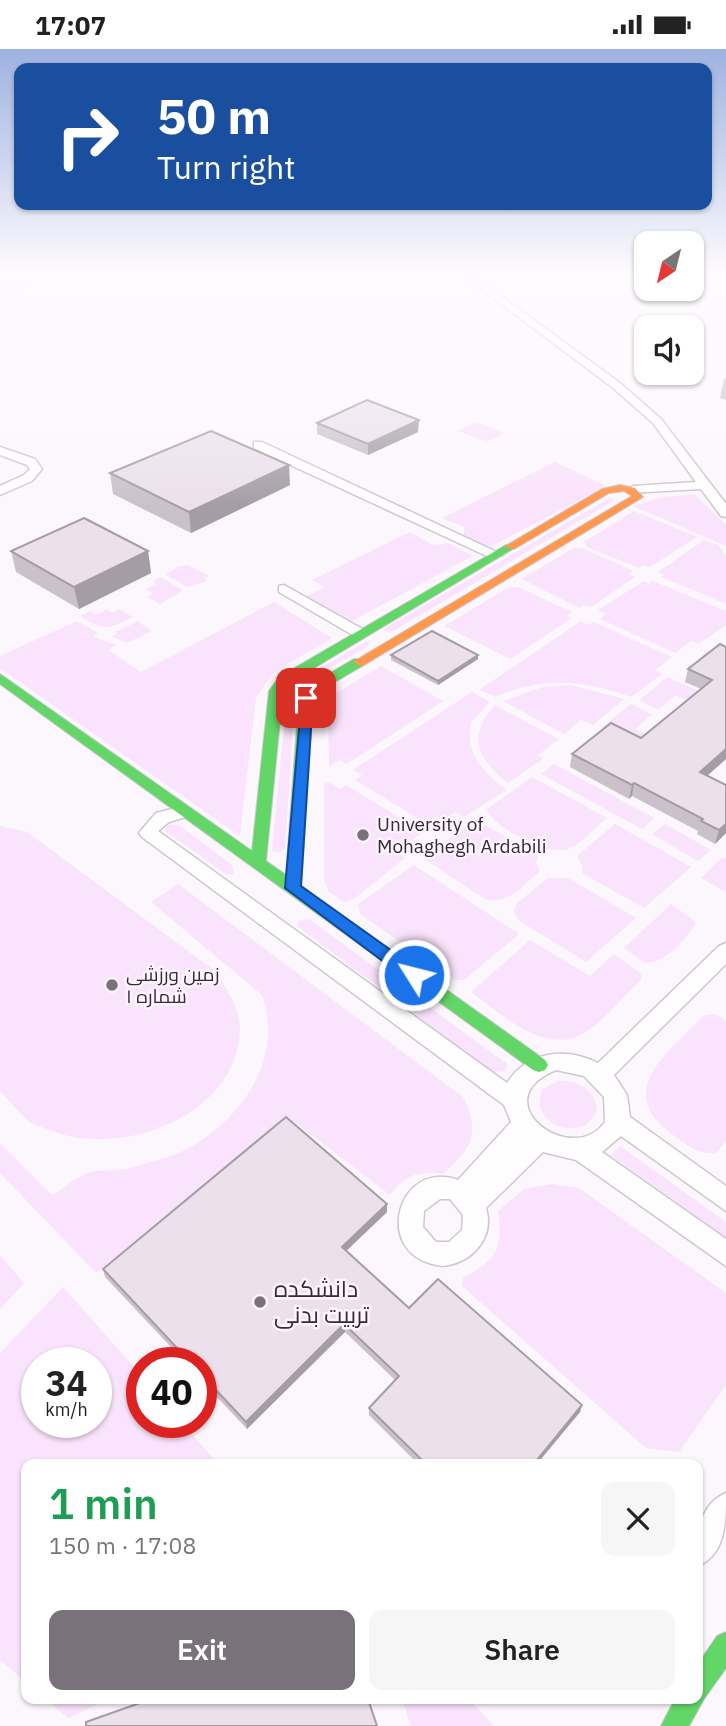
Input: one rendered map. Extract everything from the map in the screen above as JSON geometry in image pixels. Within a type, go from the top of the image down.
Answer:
[{"type":"street","points":[[571,352],[616,385],[657,421],[702,485],[726,513]]},
{"type":"street","points":[[258,445],[404,518],[496,555]]},
{"type":"street","points":[[0,451],[31,462],[36,469],[28,478],[0,491]]},
{"type":"street","points":[[258,864],[276,691],[295,673],[606,491],[624,487],[633,490],[702,485]]},
{"type":"street","points":[[293,888],[306,698],[311,690],[638,497],[633,490]]},
{"type":"street","points":[[404,518],[427,506]]},
{"type":"street","points":[[284,589],[361,634]]},
{"type":"street","points":[[0,678],[183,812],[539,1065]]},
{"type":"street","points":[[183,812],[168,813],[154,822],[148,833],[514,1100],[531,1132],[564,1149],[580,1149],[597,1144],[610,1135],[618,1121],[620,1107],[615,1091],[600,1075],[573,1062],[555,1061],[539,1065],[525,1073],[516,1086],[514,1100]]},
{"type":"street","points":[[600,1075],[726,951]]},
{"type":"street","points":[[618,1121],[726,1200]]},
{"type":"street","points":[[467,1200],[531,1132]]},
{"type":"street","points":[[580,1149],[726,1254]]},
{"type":"street","points":[[703,1544],[726,1509]]},
{"type":"street","points":[[703,1680],[726,1645]]},
{"type":"shaded area","points":[[476,422],[504,433],[486,442],[458,431]]},
{"type":"shaded area","points":[[555,462],[606,486],[490,547],[464,536],[464,527],[442,518]]},
{"type":"shaded area","points":[[694,494],[726,525],[726,546],[633,506],[663,497]]},
{"type":"shaded area","points":[[610,498],[615,500],[393,631],[386,632],[383,629]]},
{"type":"shaded area","points":[[634,511],[697,537],[650,567],[644,565],[639,568],[587,547],[584,542]]},
{"type":"shaded area","points":[[410,532],[433,545],[448,543],[473,556],[350,622],[306,597],[325,587],[312,580]]},
{"type":"shaded area","points":[[704,540],[718,545],[726,555],[726,604],[662,577],[664,575],[658,572]]},
{"type":"shaded area","points":[[574,548],[582,548],[633,571],[629,574],[635,577],[591,607],[585,605],[579,608],[521,579]]},
{"type":"shaded area","points":[[188,565],[209,576],[204,578],[207,581],[187,587],[166,575],[177,567]]},
{"type":"shaded area","points":[[160,577],[183,590],[160,604],[147,597],[153,593],[146,589],[156,584],[153,581]]},
{"type":"shaded area","points":[[644,581],[649,584],[653,581],[726,611],[726,625],[698,644],[691,641],[675,653],[600,619],[606,614],[598,610]]},
{"type":"shaded area","points":[[509,587],[518,587],[572,612],[567,616],[572,618],[510,659],[444,626]]},
{"type":"shaded area","points":[[274,602],[332,638],[274,672],[256,698],[240,836],[0,668],[0,656],[77,621],[98,633],[92,636],[116,645],[108,650],[141,672]]},
{"type":"shaded area","points":[[107,609],[112,613],[119,609],[133,617],[106,627],[80,616],[90,611],[96,615]]},
{"type":"shaded area","points":[[137,621],[152,631],[127,643],[111,636],[117,634],[115,632]]},
{"type":"shaded area","points":[[581,621],[589,625],[594,622],[672,657],[655,670],[662,674],[631,697],[596,687],[563,683],[530,686],[495,697],[479,690]]},
{"type":"shaded area","points":[[367,641],[367,647],[313,677],[295,694],[285,849],[279,853],[272,850],[288,687]]},
{"type":"shaded area","points":[[381,666],[443,701],[347,764],[339,760],[329,767],[328,698]]},
{"type":"shaded area","points":[[668,677],[704,694],[693,703],[675,695],[658,710],[639,700]]},
{"type":"shaded area","points":[[571,685],[624,699],[593,725],[581,720],[564,734],[503,701],[543,687]]},
{"type":"shaded area","points":[[472,692],[490,702],[471,722],[473,753],[483,769],[506,790],[464,817],[455,812],[434,828],[355,780],[362,775],[353,770]]},
{"type":"shaded area","points":[[631,704],[652,714],[635,729],[653,738],[641,748],[601,728]]},
{"type":"shaded area","points":[[495,705],[559,739],[538,755],[544,758],[508,783],[489,765],[479,747],[481,727]]},
{"type":"shaded area","points":[[554,764],[654,818],[642,829],[541,774]]},
{"type":"shaded area","points":[[532,777],[607,818],[583,840],[568,849],[548,848],[523,839],[500,825],[486,810]]},
{"type":"shaded area","points":[[329,782],[340,789],[346,785],[423,832],[396,852],[405,858],[354,899],[344,902],[328,891],[324,879],[324,784]]},
{"type":"shaded area","points":[[470,823],[483,824],[539,855],[536,862],[540,871],[515,893],[501,900],[493,900],[485,899],[423,858]]},
{"type":"shaded area","points":[[615,824],[691,867],[644,908],[582,873],[582,865],[577,856]]},
{"type":"shaded area","points":[[665,824],[711,850],[698,861],[652,834]]},
{"type":"shaded area","points":[[168,825],[179,825],[232,865],[234,874],[227,875],[164,830]]},
{"type":"shaded area","name":"زمین ورزشی شماره ۱","points":[[0,826],[27,832],[215,971],[235,1006],[240,1029],[234,1059],[220,1085],[199,1106],[173,1122],[144,1133],[113,1139],[83,1138],[55,1132],[30,1122],[0,1091]]},
{"type":"shaded area","points":[[723,857],[726,859],[726,892],[701,878]]},
{"type":"shaded area","points":[[414,865],[519,934],[464,980],[455,980],[360,914],[358,904]]},
{"type":"shaded area","points":[[548,878],[568,878],[636,918],[586,962],[518,920],[514,912],[517,903]]},
{"type":"shaded area","points":[[178,884],[463,1097],[472,1121],[471,1140],[461,1156],[443,1174],[426,1173],[413,1176],[401,1183],[390,1195],[288,1117],[96,1273],[0,1173],[0,1143],[52,1195],[88,1173],[130,1168],[187,1149],[225,1122],[241,1104],[263,1064],[268,1042],[268,1019],[262,995],[151,902]]},
{"type":"shaded area","points":[[671,904],[696,922],[675,949],[660,959],[645,963],[624,948]]},
{"type":"shaded area","points":[[309,919],[507,1064],[506,1071],[492,1072],[297,926],[299,921]]},
{"type":"shaded area","points":[[530,940],[590,976],[614,954],[642,974],[641,980],[586,1032],[571,1039],[555,1040],[540,1036],[510,1021],[471,992]]},
{"type":"shaded area","points":[[715,1014],[726,1021],[726,1141],[716,1153],[709,1153],[688,1146],[655,1119],[647,1103],[647,1088],[652,1072],[662,1058],[703,1016]]},
{"type":"shaded area","points":[[558,1081],[578,1084],[588,1091],[597,1109],[591,1120],[570,1128],[559,1126],[542,1112],[540,1101],[543,1089]]},
{"type":"shaded area","points":[[620,1146],[726,1222],[726,1238],[611,1155]]},
{"type":"shaded area","points":[[552,1184],[579,1188],[726,1293],[726,1385],[679,1452],[646,1448],[462,1286],[463,1278],[484,1265],[495,1252],[499,1235],[498,1211],[524,1189]]},
{"type":"shaded area","points":[[0,1255],[24,1283],[0,1309]]},
{"type":"shaded area","points":[[63,1287],[126,1358],[126,1438],[195,1438],[214,1459],[21,1459],[21,1678],[0,1660],[0,1353]]},
{"type":"shaded area","points":[[52,1704],[98,1704],[68,1718]]},
{"type":"shaded area","points":[[404,1704],[474,1704],[494,1726],[411,1726]]},
{"type":"building","points":[[367,400],[419,420],[368,444],[317,423]]},
{"type":"building","points":[[211,431],[289,465],[189,512],[110,473]]},
{"type":"building","points":[[84,518],[148,551],[74,587],[11,551]]},
{"type":"building","points":[[432,631],[478,655],[438,681],[391,655]]},
{"type":"building","points":[[720,644],[726,647],[726,749],[700,772],[726,785],[726,824],[719,830],[634,783],[632,785],[572,754],[611,723],[641,738],[712,680],[688,669]]},
{"type":"building","name":"دانشکده تربیت بدنی","points":[[286,1117],[387,1204],[342,1247],[409,1308],[438,1279],[582,1405],[538,1459],[421,1459],[369,1408],[399,1376],[344,1324],[246,1422],[217,1391],[217,1347],[176,1347],[103,1269]]},
{"type":"building","points":[[137,1704],[370,1704],[377,1726],[86,1726],[86,1722]]},
{"type":"traffic: fast","points":[[258,864],[276,691],[284,680],[510,547]]},
{"type":"traffic: fast","points":[[293,888],[306,698],[311,690],[359,662]]},
{"type":"traffic: fast","points":[[0,678],[539,1065]]},
{"type":"traffic: fast","points":[[703,1680],[726,1645]]},
{"type":"traffic: fast","points":[[674,1726],[688,1704]]},
{"type":"traffic: slow","points":[[359,662],[638,497],[628,489],[606,491],[510,547]]},
{"type":"place","name":"University of Mohaghegh Ardabili","points":[[363,835]]},
{"type":"place","name":"زمین ورزشی شماره ۱","points":[[112,985]]},
{"type":"place","name":"دانشکده تربیت بدنی","points":[[260,1302]]},
{"type":"route","points":[[306,698],[293,888],[414,975]]}]
